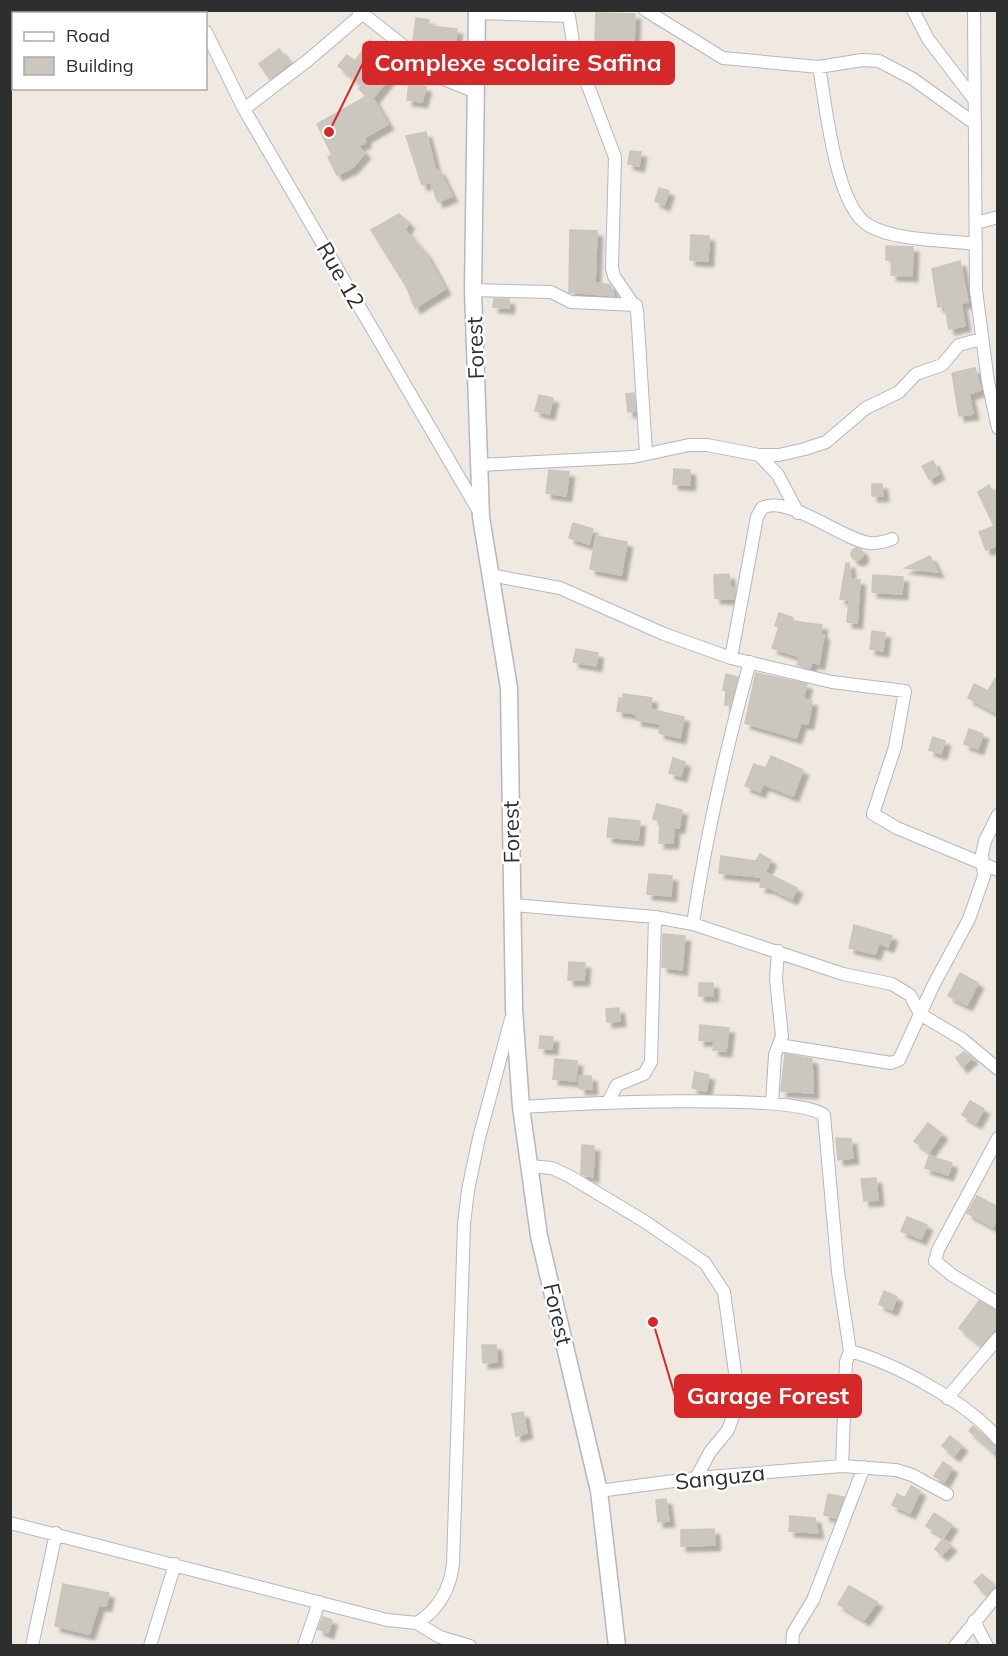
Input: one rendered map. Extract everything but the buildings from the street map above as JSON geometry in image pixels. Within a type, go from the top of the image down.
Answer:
[{"type":"street","points":[[645,10],[723,58],[819,67],[862,60],[879,61],[913,79],[974,123]]},
{"type":"street","points":[[913,10],[928,39],[973,98]]},
{"type":"street","points":[[974,10],[976,290],[981,339],[993,368],[988,382],[998,428]]},
{"type":"street","points":[[477,12],[569,16],[577,58],[615,156],[612,268],[614,276],[636,305],[646,453]]},
{"type":"street","name":"Forest","points":[[477,12],[473,290],[479,465],[482,517],[490,575],[510,687],[514,1009],[521,1107],[539,1236],[599,1491],[617,1646]]},
{"type":"street","points":[[244,109],[307,61],[360,13],[426,59],[436,76],[476,92]]},
{"type":"street","name":"Rue 12","points":[[207,34],[244,109],[482,517]]},
{"type":"street","points":[[819,67],[837,172],[843,193],[866,225],[888,233],[976,244]]},
{"type":"street","points":[[976,223],[998,217]]},
{"type":"street","points":[[473,290],[551,292],[571,302],[636,305]]},
{"type":"street","points":[[479,465],[633,458],[646,453],[688,445],[707,445],[759,455],[779,455],[826,442],[866,408],[899,392],[916,374],[942,365],[959,345],[981,339]]},
{"type":"street","points":[[759,455],[778,475],[798,513]]},
{"type":"street","points":[[731,658],[759,512],[772,505],[817,519],[860,541],[879,543],[892,539]]},
{"type":"street","points":[[490,575],[560,588],[664,634],[731,658],[832,682],[904,691],[896,747],[873,814],[897,828],[998,870]]},
{"type":"street","points":[[693,924],[705,844],[750,662]]},
{"type":"street","points":[[779,1045],[895,1063],[902,1055],[920,1014],[969,919],[982,887],[985,865],[982,854],[984,841],[998,815]]},
{"type":"street","points":[[513,905],[655,917],[693,924],[843,974],[897,986],[910,995],[920,1014],[962,1039],[998,1069]]},
{"type":"street","points":[[608,1102],[617,1085],[644,1074],[651,1062],[655,917]]},
{"type":"street","points":[[772,1103],[775,1055],[782,1036],[776,979],[778,951]]},
{"type":"street","points":[[417,1623],[437,1608],[452,1575],[458,1341],[465,1213],[479,1138],[514,1009]]},
{"type":"street","points":[[521,1107],[608,1102],[772,1103],[821,1113],[825,1118],[838,1272],[850,1351],[846,1362],[842,1466]]},
{"type":"street","points":[[998,1138],[938,1250],[935,1261],[952,1275],[998,1303]]},
{"type":"street","points":[[528,1166],[552,1168],[605,1197],[705,1263],[720,1283],[724,1292],[737,1387],[736,1408],[728,1430],[710,1452],[696,1478]]},
{"type":"street","points":[[947,1398],[998,1338]]},
{"type":"street","points":[[850,1351],[878,1358],[947,1398],[984,1424],[998,1440]]},
{"type":"street","name":"Sanguza","points":[[599,1491],[696,1478],[842,1466],[896,1470],[912,1475],[947,1494]]},
{"type":"street","points":[[792,1646],[793,1633],[813,1600],[864,1467]]},
{"type":"street","points":[[10,1522],[387,1620],[417,1623],[456,1644],[470,1646]]},
{"type":"street","points":[[32,1646],[56,1533]]},
{"type":"street","points":[[150,1646],[175,1564]]},
{"type":"street","points":[[955,1646],[998,1594]]},
{"type":"street","points":[[304,1646],[319,1602]]},
{"type":"street","points":[[974,1621],[987,1646]]},
{"type":"place","name":"Complexe scolaire Safina","points":[[329,132]]},
{"type":"place","name":"Garage Forest","points":[[653,1322]]}]
